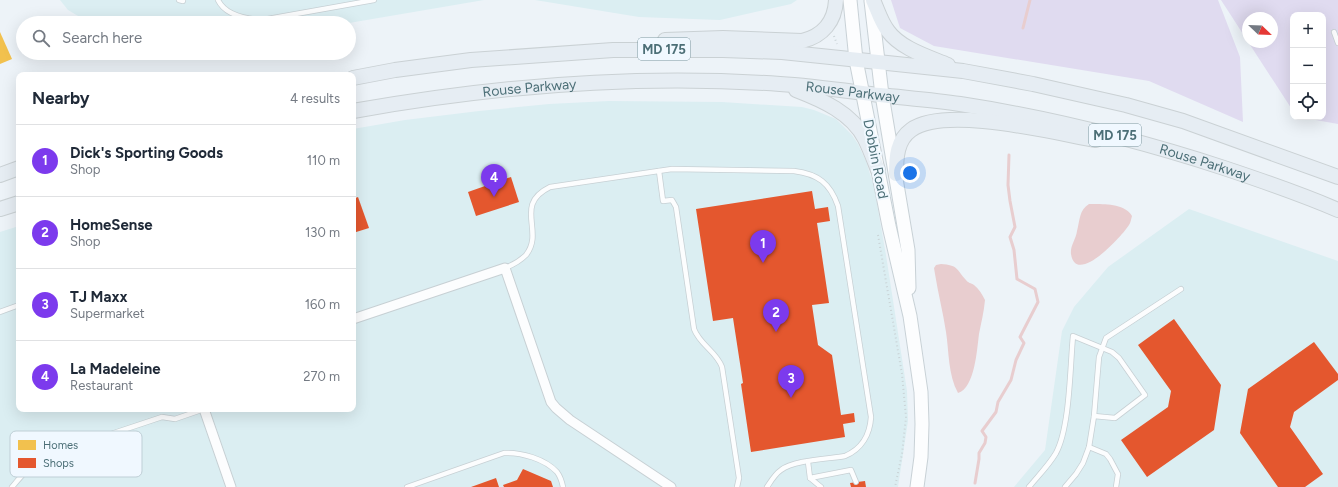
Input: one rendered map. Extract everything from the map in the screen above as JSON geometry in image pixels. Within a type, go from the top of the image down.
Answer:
[{"type":"main road","points":[[471,60],[544,50],[667,40],[723,38],[802,41],[811,39],[826,29],[834,15],[836,0]]},
{"type":"main road","points":[[872,0],[883,23],[896,39],[922,54],[964,71]]},
{"type":"main road","name":"MD 175","points":[[356,77],[395,70],[471,60],[613,50],[668,49],[782,52],[964,71],[1033,84],[1117,103],[1183,121],[1338,177]]},
{"type":"main road","name":"Rouse Parkway","points":[[356,110],[402,102],[476,92],[555,86],[668,81],[722,81],[781,84],[958,103],[1029,116],[1119,136],[1275,185],[1338,210]]},
{"type":"main road","points":[[781,84],[826,103],[850,120],[865,138],[878,170]]},
{"type":"main road","points":[[896,174],[896,156],[899,145],[908,133],[919,125],[947,119],[997,123],[1027,128],[1117,144],[1219,167]]},
{"type":"main road","points":[[1,174],[16,169]]},
{"type":"main road","points":[[0,209],[16,204]]},
{"type":"street","name":"Dobbin Road","points":[[850,0],[856,60],[910,316],[921,392],[921,457],[917,487]]},
{"type":"street","name":"Dobbin Road","points":[[872,0],[882,95],[908,250],[910,316]]},
{"type":"street","points":[[356,318],[505,268],[551,402],[570,420],[671,487]]},
{"type":"street","points":[[205,412],[232,487]]},
{"type":"lane","points":[[218,0],[227,10],[240,16]]},
{"type":"lane","points":[[284,16],[374,0]]},
{"type":"lane","points":[[1334,32],[1338,42]]},
{"type":"lane","points":[[505,268],[522,259],[530,247],[533,234],[531,208],[538,195],[550,187],[672,169],[794,171],[805,173],[823,181],[830,188],[838,206],[871,417],[870,427],[868,435],[853,453],[839,457],[798,463],[781,469],[767,487]]},
{"type":"lane","points":[[659,171],[663,200],[672,200],[676,207],[694,329],[699,339],[718,357],[722,367],[739,478],[737,487]]},
{"type":"lane","points":[[1065,487],[1083,463],[1089,447],[1094,416],[1099,357],[1106,338],[1181,289]]},
{"type":"lane","points":[[0,312],[16,306]]},
{"type":"lane","points":[[1029,487],[1049,463],[1056,452],[1060,441],[1066,410],[1073,336],[1112,352],[1119,358],[1145,395],[1115,418],[1094,416]]},
{"type":"lane","points":[[120,431],[162,417],[175,419],[195,412]]},
{"type":"lane","points":[[1089,447],[1106,454],[1110,458],[1118,474],[1116,487]]},
{"type":"lane","points":[[407,487],[501,454],[514,453],[526,454],[548,465],[558,473],[563,487]]},
{"type":"lane","points":[[808,462],[810,478],[821,487]]},
{"type":"lane","points":[[810,478],[850,470],[856,482]]},
{"type":"lane","points":[[12,487],[20,477]]},
{"type":"path","points":[[832,34],[837,44]]},
{"type":"path","points":[[878,235],[902,374],[906,417],[902,454],[895,487]]},
{"type":"shaded area","points":[[60,0],[484,0],[356,22],[356,16],[78,16],[68,10]]},
{"type":"shaded area","points":[[535,0],[797,0],[791,4],[720,20],[639,17]]},
{"type":"shaded area","points":[[891,0],[1218,0],[1240,57],[1243,122],[1149,81],[934,46],[900,28]]},
{"type":"shaded area","points":[[1221,0],[1338,0],[1338,124],[1316,120],[1326,120],[1326,12],[1290,12],[1290,106],[1252,48],[1278,48],[1278,12],[1242,12],[1242,33]]},
{"type":"shaded area","points":[[609,101],[722,102],[802,107],[836,119],[852,135],[866,161],[874,187],[907,391],[908,421],[898,487],[0,487],[0,232],[16,227],[16,412],[356,412],[356,128],[405,120],[549,104]]},
{"type":"shaded area","points":[[1089,204],[1119,206],[1129,212],[1132,216],[1131,222],[1125,230],[1100,256],[1081,265],[1075,263],[1071,251],[1079,219],[1083,209]]},
{"type":"shaded area","points":[[1189,209],[1338,261],[1338,487],[1014,487],[1045,450],[1062,331],[1074,307],[1108,267]]},
{"type":"shaded area","points":[[936,265],[951,265],[956,268],[967,281],[977,288],[985,300],[972,376],[964,390],[958,393],[952,379],[946,332],[934,268]]},
{"type":"building: Homes","points":[[0,32],[12,59],[0,64]]},
{"type":"building: Shops","points":[[511,177],[519,202],[476,216],[468,192]]},
{"type":"building: Shops","points":[[812,191],[815,209],[828,207],[830,221],[817,223],[829,303],[812,305],[818,345],[832,355],[841,415],[854,413],[855,422],[843,424],[845,437],[751,452],[741,384],[743,383],[733,318],[713,321],[696,209]]},
{"type":"building: Shops","points":[[358,197],[369,228],[356,232],[356,198]]},
{"type":"building: Shops","points":[[1174,319],[1221,385],[1214,430],[1147,477],[1121,440],[1168,407],[1171,391],[1138,345]]},
{"type":"building: Shops","points":[[1314,342],[1338,374],[1338,380],[1294,412],[1290,427],[1323,474],[1305,487],[1278,487],[1240,433],[1248,389]]},
{"type":"building: Shops","points":[[523,469],[551,481],[553,487],[504,487],[503,485],[517,480]]},
{"type":"building: Shops","points":[[496,478],[499,487],[471,487]]},
{"type":"building: Shops","points":[[865,481],[866,487],[851,487],[850,483]]},
{"type":"waterway","points":[[1023,28],[1030,0]]},
{"type":"waterway","points":[[975,483],[979,453],[985,443],[986,437],[982,431],[996,412],[998,402],[1011,380],[1016,360],[1024,343],[1020,337],[1038,302],[1035,289],[1017,279],[1014,250],[1010,237],[1015,227],[1008,185],[1009,155]]},
{"type":"place","name":"La Madeleine","points":[[494,197]]},
{"type":"place","name":"Dick's Sporting Goods","points":[[763,263]]},
{"type":"place","name":"HomeSense","points":[[776,332]]},
{"type":"place","name":"TJ Maxx","points":[[791,398]]}]
